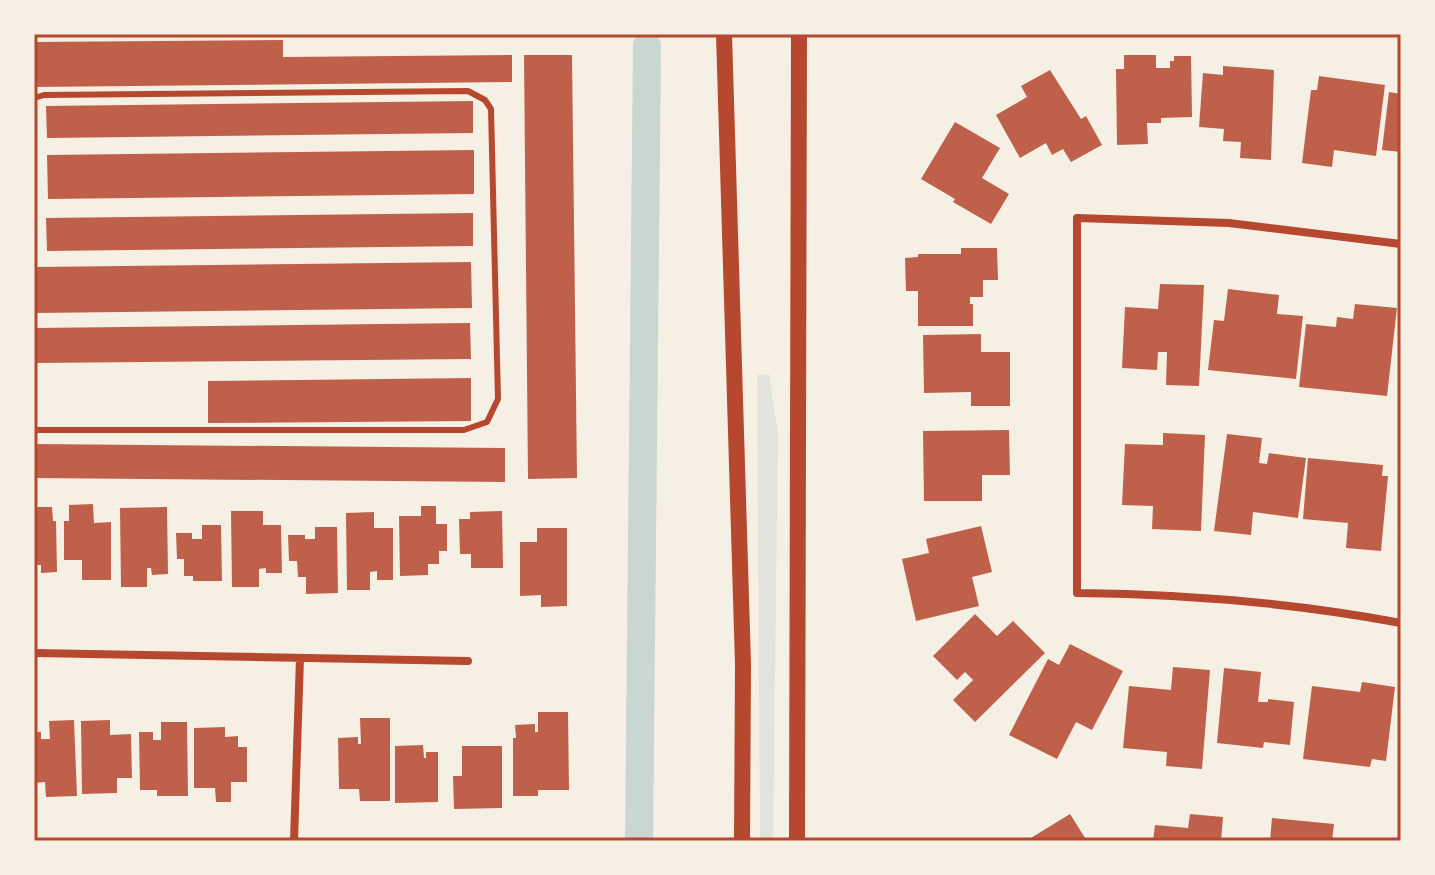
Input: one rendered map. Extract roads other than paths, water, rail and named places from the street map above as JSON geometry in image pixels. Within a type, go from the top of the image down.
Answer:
[{"type":"main road","points":[[724,34],[743,664],[742,841]]},
{"type":"main road","points":[[797,841],[799,34]]},
{"type":"street","points":[[1401,244],[1229,223],[1077,218],[1077,593],[1233,600],[1401,623]]},
{"type":"street","points":[[34,653],[468,661]]},
{"type":"street","points":[[294,841],[300,658]]},
{"type":"lane","points":[[34,98],[44,95],[468,91],[485,100],[491,109],[498,399],[487,422],[464,430],[34,430]]},
{"type":"waterway","points":[[639,841],[647,46]]}]
